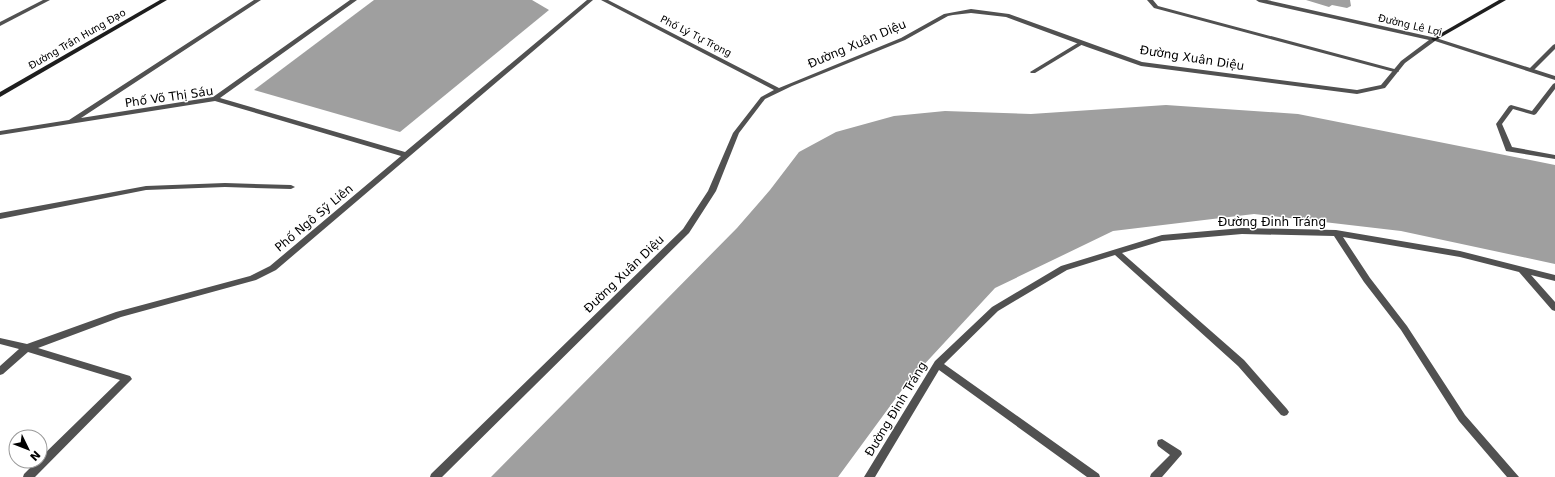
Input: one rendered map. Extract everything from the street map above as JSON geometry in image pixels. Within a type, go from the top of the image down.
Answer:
[{"type":"main road","name":"Đường Trần Hưng Đạo","points":[[0,95],[164,0]]},
{"type":"main road","points":[[1434,39],[1503,0]]},
{"type":"street","points":[[0,24],[47,0]]},
{"type":"street","points":[[70,122],[258,0]]},
{"type":"street","points":[[215,99],[354,0]]},
{"type":"street","name":"Phố Ngô Sỹ Liên","points":[[0,371],[28,348],[119,314],[253,278],[273,268],[590,0]]},
{"type":"street","name":"Phố Lý Tự Trọng","points":[[604,0],[779,90]]},
{"type":"street","points":[[1150,0],[1156,7],[1396,71]]},
{"type":"street","name":"Đường Lê Lợi","points":[[1259,0],[1434,39],[1555,78]]},
{"type":"street","name":"Đường Xuân Diệu","points":[[435,477],[686,231],[712,191],[736,133],[763,98],[779,90],[903,40],[935,20],[953,13],[971,11],[997,13],[1141,64],[1357,92],[1383,87],[1403,62],[1434,39]]},
{"type":"street","points":[[1033,72],[1081,43]]},
{"type":"street","points":[[1531,70],[1555,46]]},
{"type":"street","points":[[1555,85],[1534,113],[1511,107],[1499,124],[1509,149],[1555,157]]},
{"type":"street","name":"Phố Võ Thị Sáu","points":[[0,134],[215,99],[407,155]]},
{"type":"street","points":[[0,216],[146,188],[226,185],[291,187]]},
{"type":"street","name":"Đường Đinh Tráng","points":[[869,477],[938,364],[995,309],[1064,268],[1162,238],[1242,231],[1336,233],[1460,254],[1555,278]]},
{"type":"street","points":[[1336,233],[1367,280],[1404,328],[1462,418],[1514,477]]},
{"type":"street","points":[[1116,252],[1241,363],[1284,412]]},
{"type":"street","points":[[1522,270],[1555,308]]},
{"type":"street","points":[[0,341],[28,348],[127,379],[28,477]]},
{"type":"street","points":[[938,364],[1095,477]]},
{"type":"street","points":[[1155,477],[1178,454],[1162,443]]},
{"type":"shaded area","points":[[374,0],[532,0],[549,10],[400,132],[254,90]]},
{"type":"shaded area","points":[[1306,0],[1350,0],[1351,6],[1347,8],[1332,5],[1329,7]]},
{"type":"shaded area","points":[[1166,105],[1298,114],[1555,165],[1555,264],[1401,231],[1254,214],[1113,231],[995,288],[907,383],[838,477],[491,477],[737,228],[770,190],[799,152],[836,132],[894,116],[945,111],[1031,114]]}]
